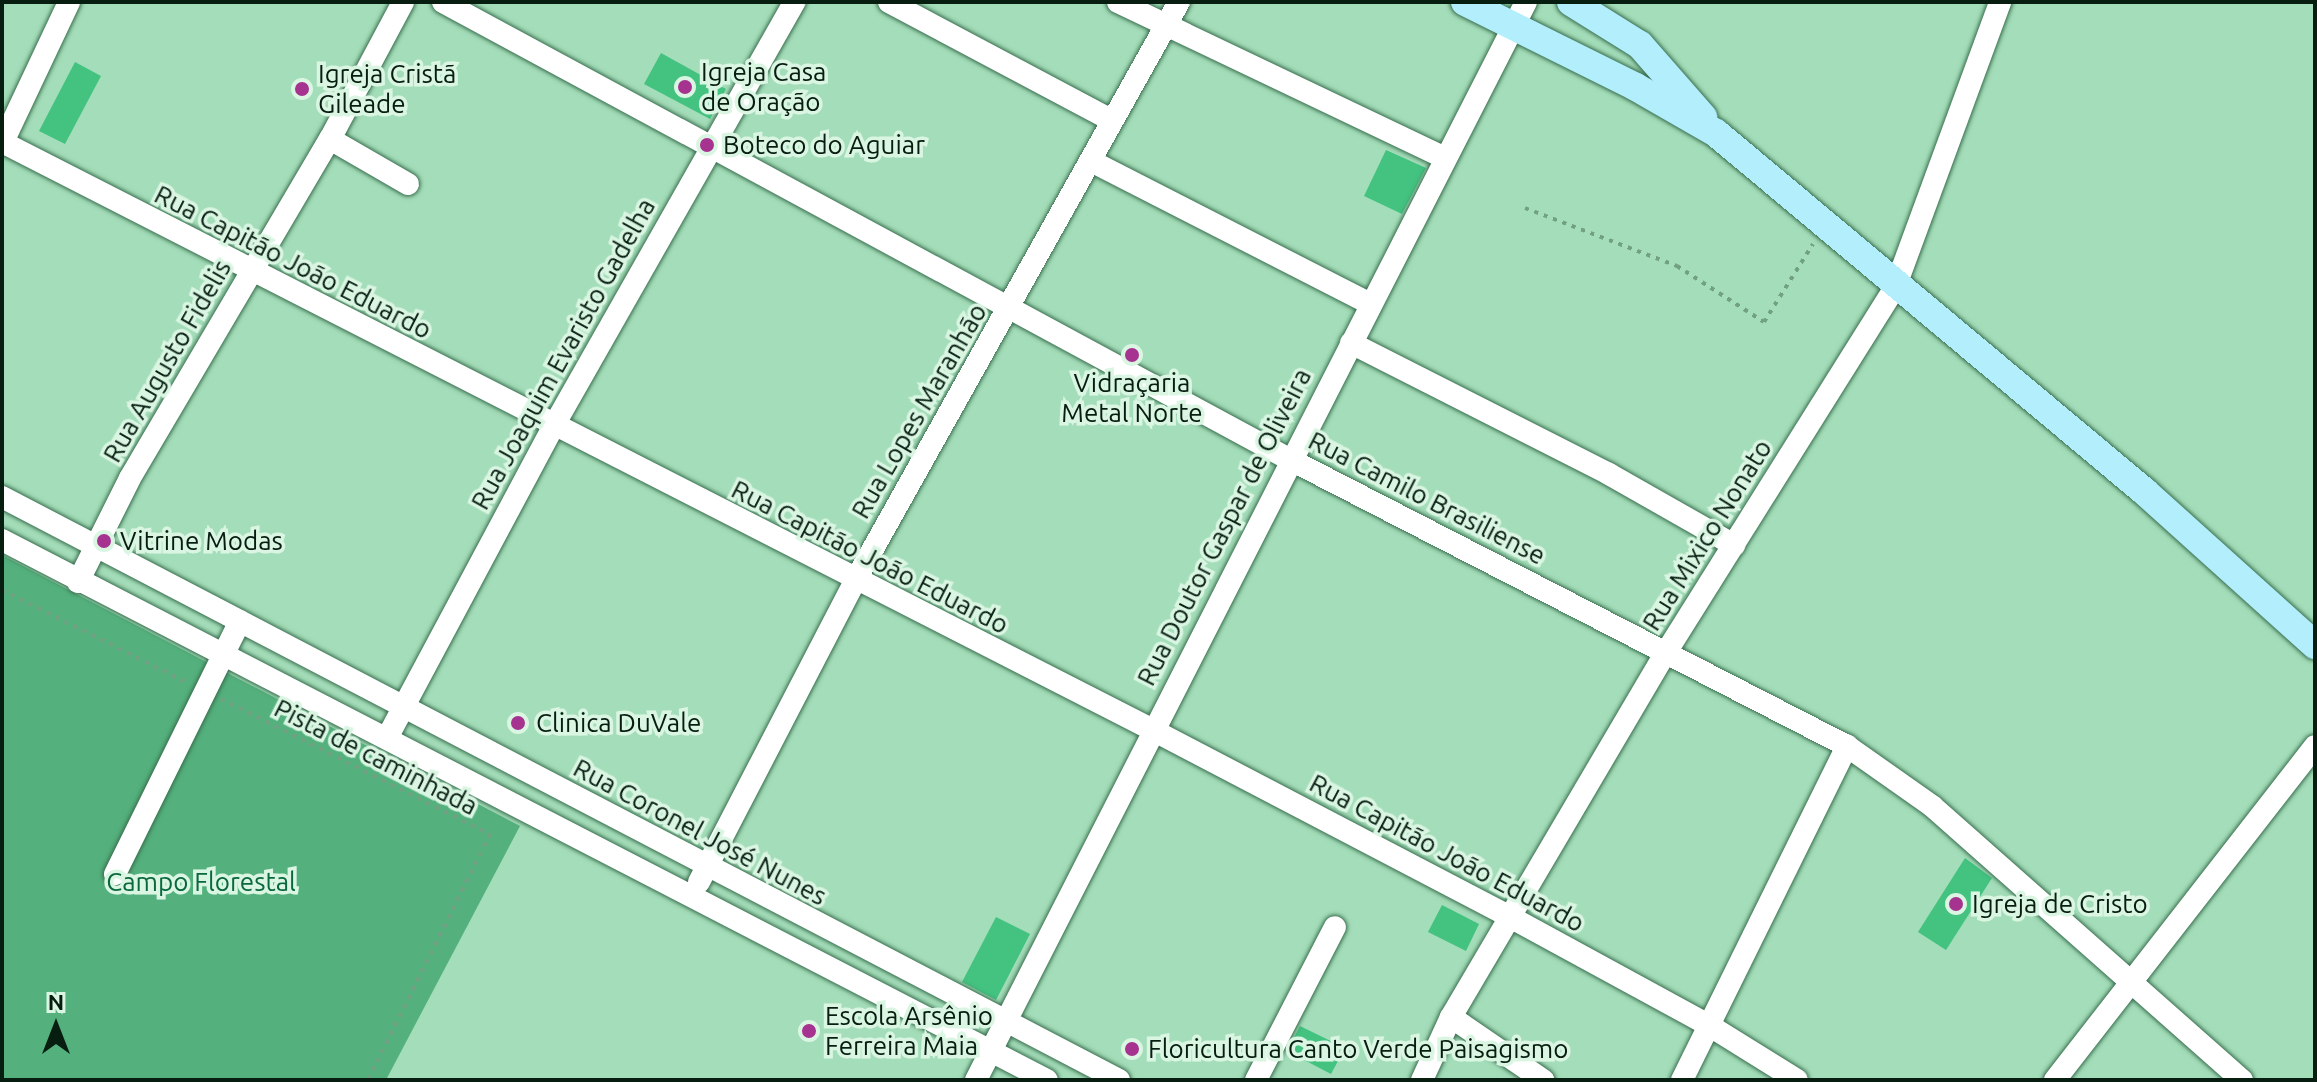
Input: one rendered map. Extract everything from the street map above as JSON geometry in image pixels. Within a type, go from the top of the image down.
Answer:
[{"type":"main road","points":[[1465,2],[1520,14],[1716,133],[1828,222],[1895,288],[2145,492],[2315,645]]},
{"type":"main road","points":[[1571,2],[1640,45],[1716,133]]},
{"type":"street","points":[[2,143],[69,2]]},
{"type":"street","name":"Rua Augusto Fidelis","points":[[78,582],[130,478],[330,139],[403,2]]},
{"type":"street","name":"Rua Camilo Brasiliense","points":[[443,2],[1012,305],[1289,459],[1847,746],[1932,806],[2242,1080]]},
{"type":"street","name":"Rua Joaquim Evaristo Gadelha","points":[[387,738],[553,427],[710,145],[794,2]]},
{"type":"street","points":[[889,2],[1111,120]]},
{"type":"street","points":[[1118,2],[1164,27],[1445,158]]},
{"type":"street","name":"Rua Lopes Maranhão","points":[[693,894],[855,581],[1179,2]]},
{"type":"street","name":"Rua Mixico Nonato","points":[[1422,1080],[1451,1017],[1665,654],[1895,288],[2000,2]]},
{"type":"street","name":"Rua Doutor Gaspar de Oliveira","points":[[976,1080],[1151,729],[1520,14]]},
{"type":"street","points":[[330,139],[408,184]]},
{"type":"street","name":"Rua Capitão João Eduardo","points":[[2,143],[250,273],[1151,729],[1512,918],[1710,1026],[1797,1080]]},
{"type":"street","points":[[1091,161],[1370,304]]},
{"type":"street","points":[[1351,343],[1609,474],[1734,545]]},
{"type":"street","name":"Rua Coronel José Nunes","points":[[2,497],[705,868],[1119,1080]]},
{"type":"street","points":[[2,540],[78,582],[225,652],[1047,1080]]},
{"type":"street","points":[[115,874],[240,621]]},
{"type":"street","points":[[1682,1080],[1847,746]]},
{"type":"street","points":[[2055,1080],[2315,746]]},
{"type":"street","points":[[1256,1080],[1335,927]]},
{"type":"street","points":[[1451,1017],[1543,1080]]},
{"type":"path","points":[[1525,208],[1677,266],[1764,322],[1828,222]]},
{"type":"path","name":"Pista de caminhada","points":[[2,590],[490,834],[368,1080]]},
{"type":"green space","name":"Campo Florestal","points":[[2,555],[520,826],[386,1080],[2,1080]]},
{"type":"building","name":"Igreja Casa de Oração","points":[[661,53],[726,89],[710,119],[644,84]]},
{"type":"building","points":[[75,62],[101,76],[65,144],[39,131]]},
{"type":"building","points":[[1386,150],[1426,168],[1402,214],[1364,196]]},
{"type":"building","name":"Igreja de Cristo","points":[[1965,858],[1992,878],[1946,950],[1918,932]]},
{"type":"building","points":[[1442,905],[1479,924],[1466,951],[1428,932]]},
{"type":"building","points":[[996,917],[1030,934],[996,1000],[962,982]]},
{"type":"building","points":[[1300,1026],[1345,1048],[1331,1074],[1287,1051]]},
{"type":"place","name":"Igreja Casa de Oração","points":[[685,87]]},
{"type":"place","name":"Igreja Cristã Gileade","points":[[302,89]]},
{"type":"place","name":"Boteco do Aguiar","points":[[707,145]]},
{"type":"place","name":"Vidraçaria Metal Norte","points":[[1132,355]]},
{"type":"place","name":"Vitrine Modas","points":[[104,541]]},
{"type":"place","name":"Clinica DuVale","points":[[518,723]]},
{"type":"place","name":"Igreja de Cristo","points":[[1956,904]]},
{"type":"place","name":"Escola Arsênio Ferreira Maia","points":[[809,1031]]},
{"type":"place","name":"Floricultura Canto Verde Paisagismo","points":[[1132,1049]]}]
